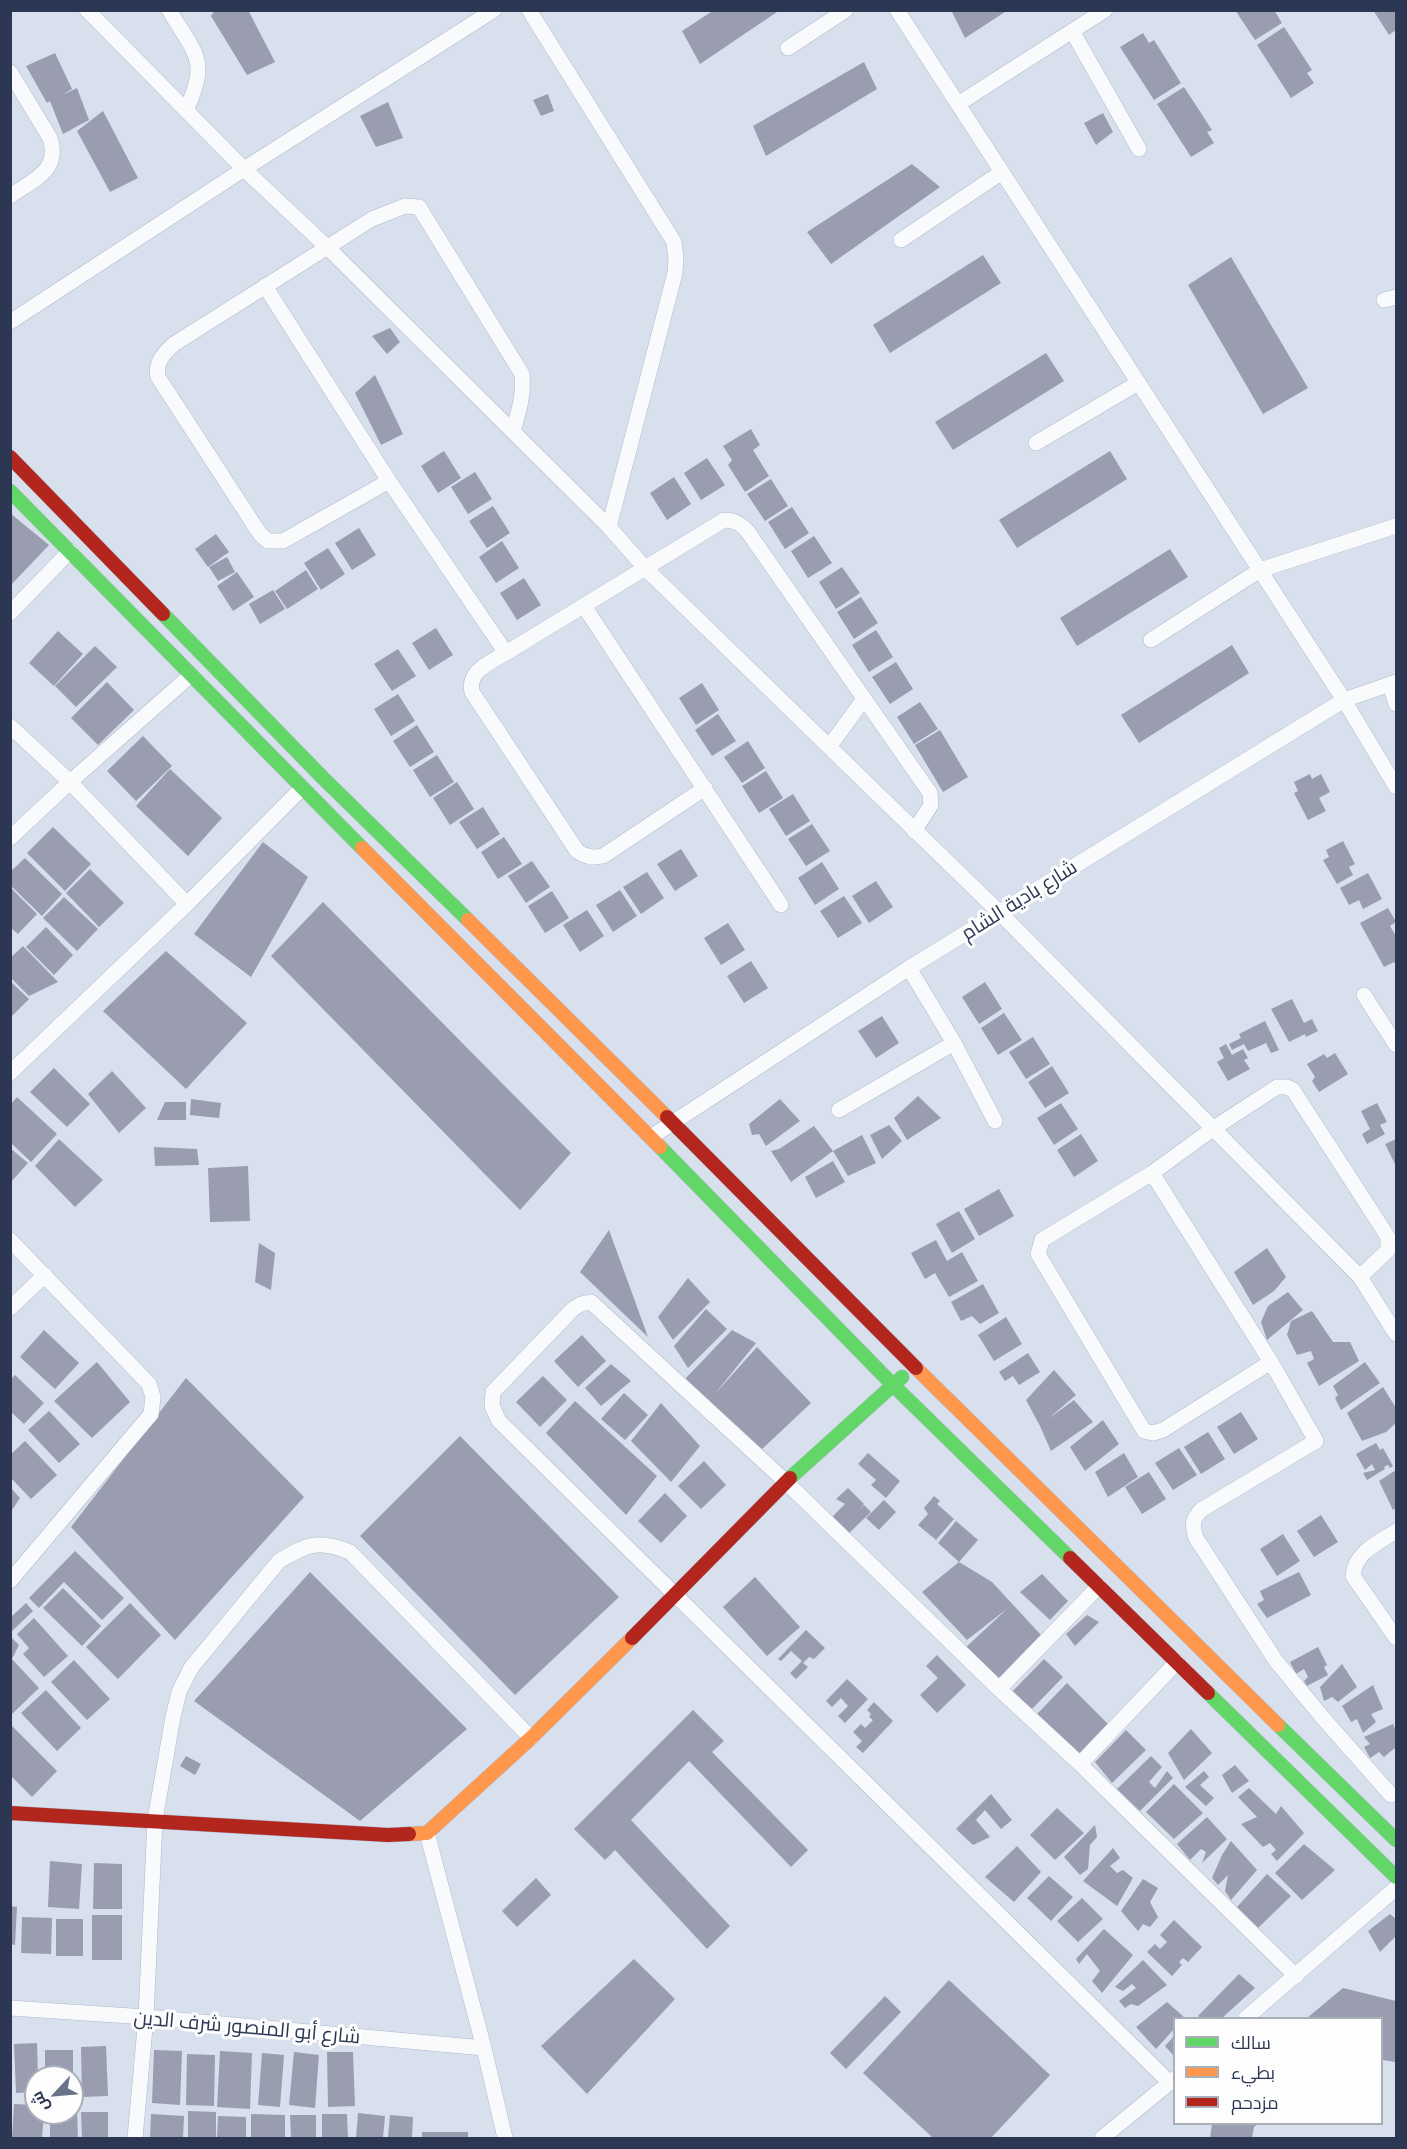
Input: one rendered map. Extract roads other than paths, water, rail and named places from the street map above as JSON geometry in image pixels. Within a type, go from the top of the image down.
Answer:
[{"type":"street","points":[[87,10],[244,169],[327,247],[513,431],[609,527],[645,568],[999,912],[1214,1128],[1360,1277],[1396,1334]]},
{"type":"street","points":[[169,10],[197,58],[199,71],[196,89],[186,110]]},
{"type":"street","points":[[10,322],[244,169],[494,10]]},
{"type":"street","points":[[529,10],[674,242],[675,273],[609,527]]},
{"type":"street","points":[[788,48],[846,10]]},
{"type":"street","points":[[897,10],[1344,700],[1396,787]]},
{"type":"street","points":[[958,104],[1105,10]]},
{"type":"street","points":[[1072,31],[1139,149]]},
{"type":"street","points":[[10,72],[50,138],[53,148],[53,160],[47,169],[10,196]]},
{"type":"street","points":[[901,240],[1002,172]]},
{"type":"street","points":[[389,481],[283,541],[268,541],[260,534],[162,384],[157,370],[163,354],[174,344],[372,219],[405,206],[418,207],[522,374],[524,390],[513,431]]},
{"type":"street","points":[[265,286],[389,481],[506,653]]},
{"type":"street","points":[[1036,443],[1138,382]]},
{"type":"street","points":[[10,457],[323,778],[673,1122],[1173,1623],[1396,1840]]},
{"type":"street","points":[[10,491],[302,788],[651,1137],[893,1385],[1396,1877]]},
{"type":"street","points":[[705,788],[603,856],[592,858],[582,854],[577,851],[470,686],[475,672],[724,520],[730,520],[742,526],[930,792],[931,805],[914,831]]},
{"type":"street","points":[[1151,640],[1260,570],[1396,526]]},
{"type":"street","points":[[10,613],[70,551]]},
{"type":"street","points":[[584,606],[781,905]]},
{"type":"street","points":[[10,838],[191,675]]},
{"type":"street","points":[[1393,683],[1396,704]]},
{"type":"street","name":"شارع بادية الشام","points":[[651,1137],[909,968],[1344,700],[1393,683]]},
{"type":"street","points":[[829,747],[864,699]]},
{"type":"street","points":[[10,726],[70,782],[188,904]]},
{"type":"street","points":[[10,1073],[188,904],[302,788]]},
{"type":"street","points":[[468,953],[483,936]]},
{"type":"street","points":[[909,968],[954,1043],[995,1121]]},
{"type":"street","points":[[1364,995],[1396,1045]]},
{"type":"street","points":[[840,1110],[954,1043]]},
{"type":"street","points":[[1271,1362],[1163,1430],[1153,1433],[1144,1431],[1038,1254],[1042,1240],[1152,1173],[1214,1128],[1277,1087],[1287,1087],[1293,1090],[1388,1237],[1392,1256],[1360,1277]]},
{"type":"street","points":[[1152,1173],[1271,1362],[1316,1441],[1201,1510],[1194,1517],[1192,1526],[1196,1538],[1276,1661],[1391,1795]]},
{"type":"street","points":[[10,1240],[149,1384],[153,1397],[151,1414],[10,1581]]},
{"type":"street","points":[[10,1308],[45,1275]]},
{"type":"street","points":[[1102,2139],[1172,2081],[499,1421],[492,1406],[494,1392],[573,1309],[591,1302],[786,1482],[999,1689],[1080,1764],[1296,1976]]},
{"type":"street","points":[[10,1813],[388,1835],[427,1833],[531,1738],[676,1595],[786,1482],[914,1366]]},
{"type":"street","points":[[1396,1531],[1360,1555],[1354,1565],[1353,1576],[1396,1638]]},
{"type":"street","points":[[135,2139],[146,2017],[155,1820],[179,1692],[191,1668],[279,1561],[296,1551],[316,1544],[331,1544],[350,1552],[531,1738]]},
{"type":"street","points":[[999,1689],[1099,1586]]},
{"type":"street","points":[[1080,1764],[1177,1662]]},
{"type":"street","points":[[427,1833],[484,2048],[505,2139]]},
{"type":"street","points":[[1248,2017],[1396,1888]]},
{"type":"street","name":"شارع أبو المنصور شرف الدين","points":[[10,2008],[146,2017],[484,2048]]}]
